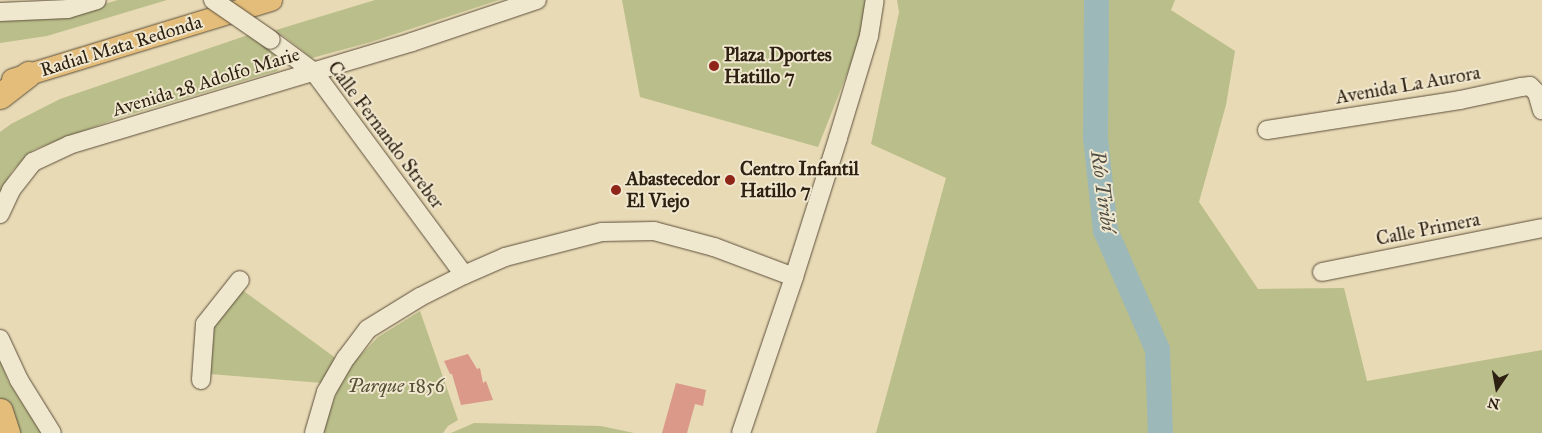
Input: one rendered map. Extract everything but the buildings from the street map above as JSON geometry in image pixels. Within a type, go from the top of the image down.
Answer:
[{"type":"highway","points":[[0,75],[28,74]]},
{"type":"highway","points":[[0,96],[28,74]]},
{"type":"highway","points":[[0,411],[6,433]]},
{"type":"main road","name":"Radial Mata Redonda","points":[[0,83],[271,0]]},
{"type":"street","points":[[0,12],[68,10],[97,0]]},
{"type":"street","name":"Calle Fernando Streber","points":[[213,0],[314,72],[464,274]]},
{"type":"street","name":"Avenida 28 Adolfo Marie","points":[[0,214],[12,190],[33,162],[60,150],[412,42],[537,0]]},
{"type":"street","points":[[741,433],[794,277],[869,36],[875,0]]},
{"type":"street","name":"Avenida La Aurora","points":[[1267,130],[1440,104],[1521,86],[1530,86],[1537,93],[1542,110]]},
{"type":"street","name":"Calle Primera","points":[[1322,272],[1542,228]]},
{"type":"street","points":[[314,433],[326,392],[346,358],[368,329],[398,310],[464,274],[528,250],[602,232],[654,232],[714,247],[794,277]]},
{"type":"street","points":[[201,380],[206,324],[240,280]]},
{"type":"street","points":[[0,339],[19,380],[52,433]]},
{"type":"green space","points":[[118,0],[167,0],[47,36],[0,43],[0,17],[61,16]]},
{"type":"green space","points":[[375,0],[499,0],[371,42],[312,58],[276,30]]},
{"type":"green space","points":[[622,0],[867,0],[860,41],[818,147],[640,97]]},
{"type":"green space","points":[[897,0],[1175,0],[1171,10],[1235,51],[1226,105],[1199,202],[1258,289],[1344,288],[1367,381],[1542,350],[1542,433],[876,433],[946,178],[871,144],[899,12]]},
{"type":"green space","points":[[248,35],[281,59],[282,64],[277,71],[118,118],[33,150],[12,171],[0,194],[0,132],[11,124],[60,99]]},
{"type":"green space","name":"Parque 1856","points":[[241,289],[337,359],[322,383],[210,374],[212,326]]},
{"type":"green space","name":"Parque 1856","points":[[420,311],[458,420],[448,426],[443,433],[322,433],[338,389],[355,361],[378,337]]},
{"type":"green space","points":[[0,360],[8,381],[41,433],[0,433]]},
{"type":"green space","name":"Parque 1856","points":[[474,423],[601,426],[634,433],[451,433]]},
{"type":"waterway","name":"Río Tiribí","points":[[1096,0],[1095,137],[1105,230],[1157,349],[1160,433]]},
{"type":"place","name":"Plaza Dportes Hatillo 7","points":[[714,66]]},
{"type":"place","name":"Centro Infantil Hatillo 7","points":[[730,180]]},
{"type":"place","name":"Abastecedor El Viejo","points":[[616,190]]}]
